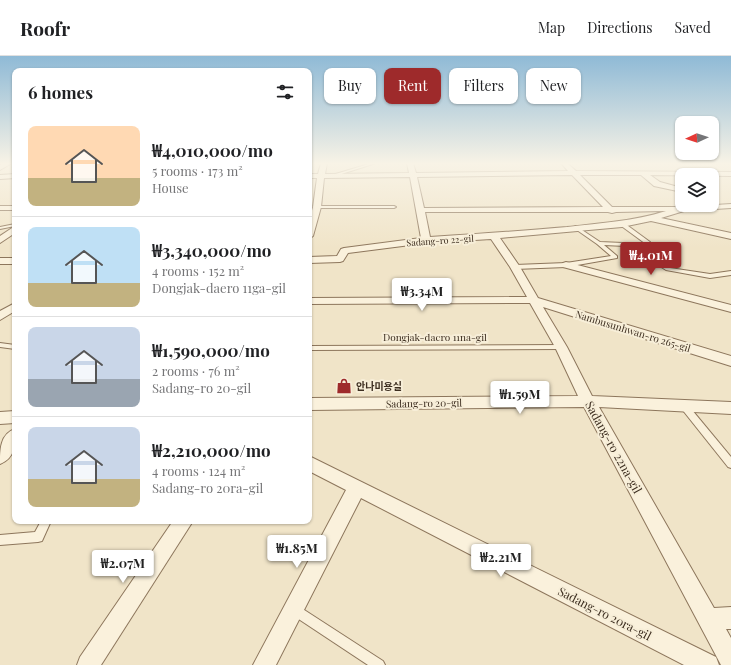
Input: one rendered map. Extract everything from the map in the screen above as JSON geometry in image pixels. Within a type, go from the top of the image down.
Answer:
[{"type":"street","points":[[312,224],[317,207],[318,191]]},
{"type":"street","points":[[417,191],[426,240]]},
{"type":"street","points":[[593,191],[624,223]]},
{"type":"street","points":[[719,200],[731,206]]},
{"type":"street","points":[[719,207],[731,206]]},
{"type":"street","points":[[0,208],[12,208]]},
{"type":"street","points":[[421,210],[675,209]]},
{"type":"street","name":"Sadang-ro 22-gil","points":[[312,260],[340,259],[344,250],[426,240],[494,236],[624,223],[650,219],[675,211]]},
{"type":"street","points":[[650,219],[731,236]]},
{"type":"street","points":[[0,240],[12,231]]},
{"type":"street","name":"Sadang-ro 22na-gil","points":[[494,236],[516,267],[561,347],[588,401],[731,660]]},
{"type":"street","points":[[0,261],[12,261]]},
{"type":"street","points":[[566,265],[731,308]]},
{"type":"street","name":"Nambusunhwan-ro 265-gil","points":[[312,301],[534,300],[731,361]]},
{"type":"street","points":[[1,316],[12,308]]},
{"type":"street","points":[[1,316],[12,316]]},
{"type":"street","name":"Sadang-ro 20-gil","points":[[312,404],[588,401],[731,408]]},
{"type":"street","points":[[0,418],[12,418]]},
{"type":"street","points":[[0,457],[12,439]]},
{"type":"street","name":"Sadang-ro 20ra-gil","points":[[312,465],[708,665]]},
{"type":"street","points":[[264,665],[294,610],[356,487]]},
{"type":"street","points":[[88,665],[182,524]]},
{"type":"street","points":[[708,619],[731,618]]},
{"type":"lane","points":[[317,207],[394,207]]},
{"type":"lane","points":[[624,223],[648,242],[654,260],[668,269],[710,276],[731,273]]},
{"type":"lane","points":[[0,228],[12,226]]},
{"type":"lane","points":[[516,267],[566,265],[614,257],[599,243],[576,227]]},
{"type":"lane","points":[[599,243],[649,246]]},
{"type":"lane","points":[[0,345],[12,347]]},
{"type":"lane","name":"Dongjak-daero 11na-gil","points":[[312,348],[561,347]]},
{"type":"lane","points":[[684,406],[731,464]]},
{"type":"lane","points":[[0,540],[38,536],[44,524]]},
{"type":"lane","points":[[294,610],[378,665]]},
{"type":"place","name":"안나미용실","points":[[344,386]]}]
